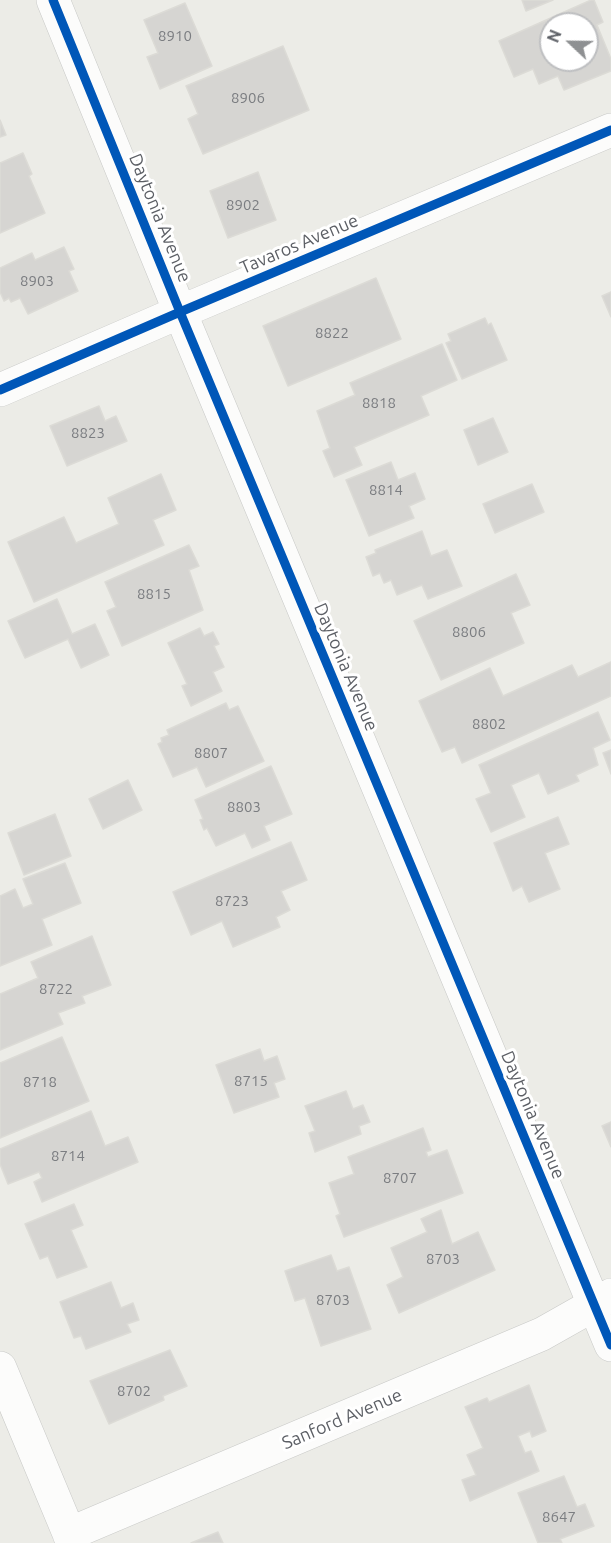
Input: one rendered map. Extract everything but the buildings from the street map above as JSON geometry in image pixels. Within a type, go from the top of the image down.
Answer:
[{"type":"street","name":"Daytonia Avenue","points":[[52,0],[180,312],[603,1300],[611,1345]]},
{"type":"street","name":"Tavaros Avenue","points":[[0,390],[611,130]]},
{"type":"street","name":"Sanford Avenue","points":[[71,1538],[542,1334],[603,1300]]},
{"type":"street","points":[[0,1368],[71,1538]]},
{"type":"cycle path","points":[[53,0],[180,312],[611,1345]]},
{"type":"cycle path","points":[[0,390],[611,130]]}]
